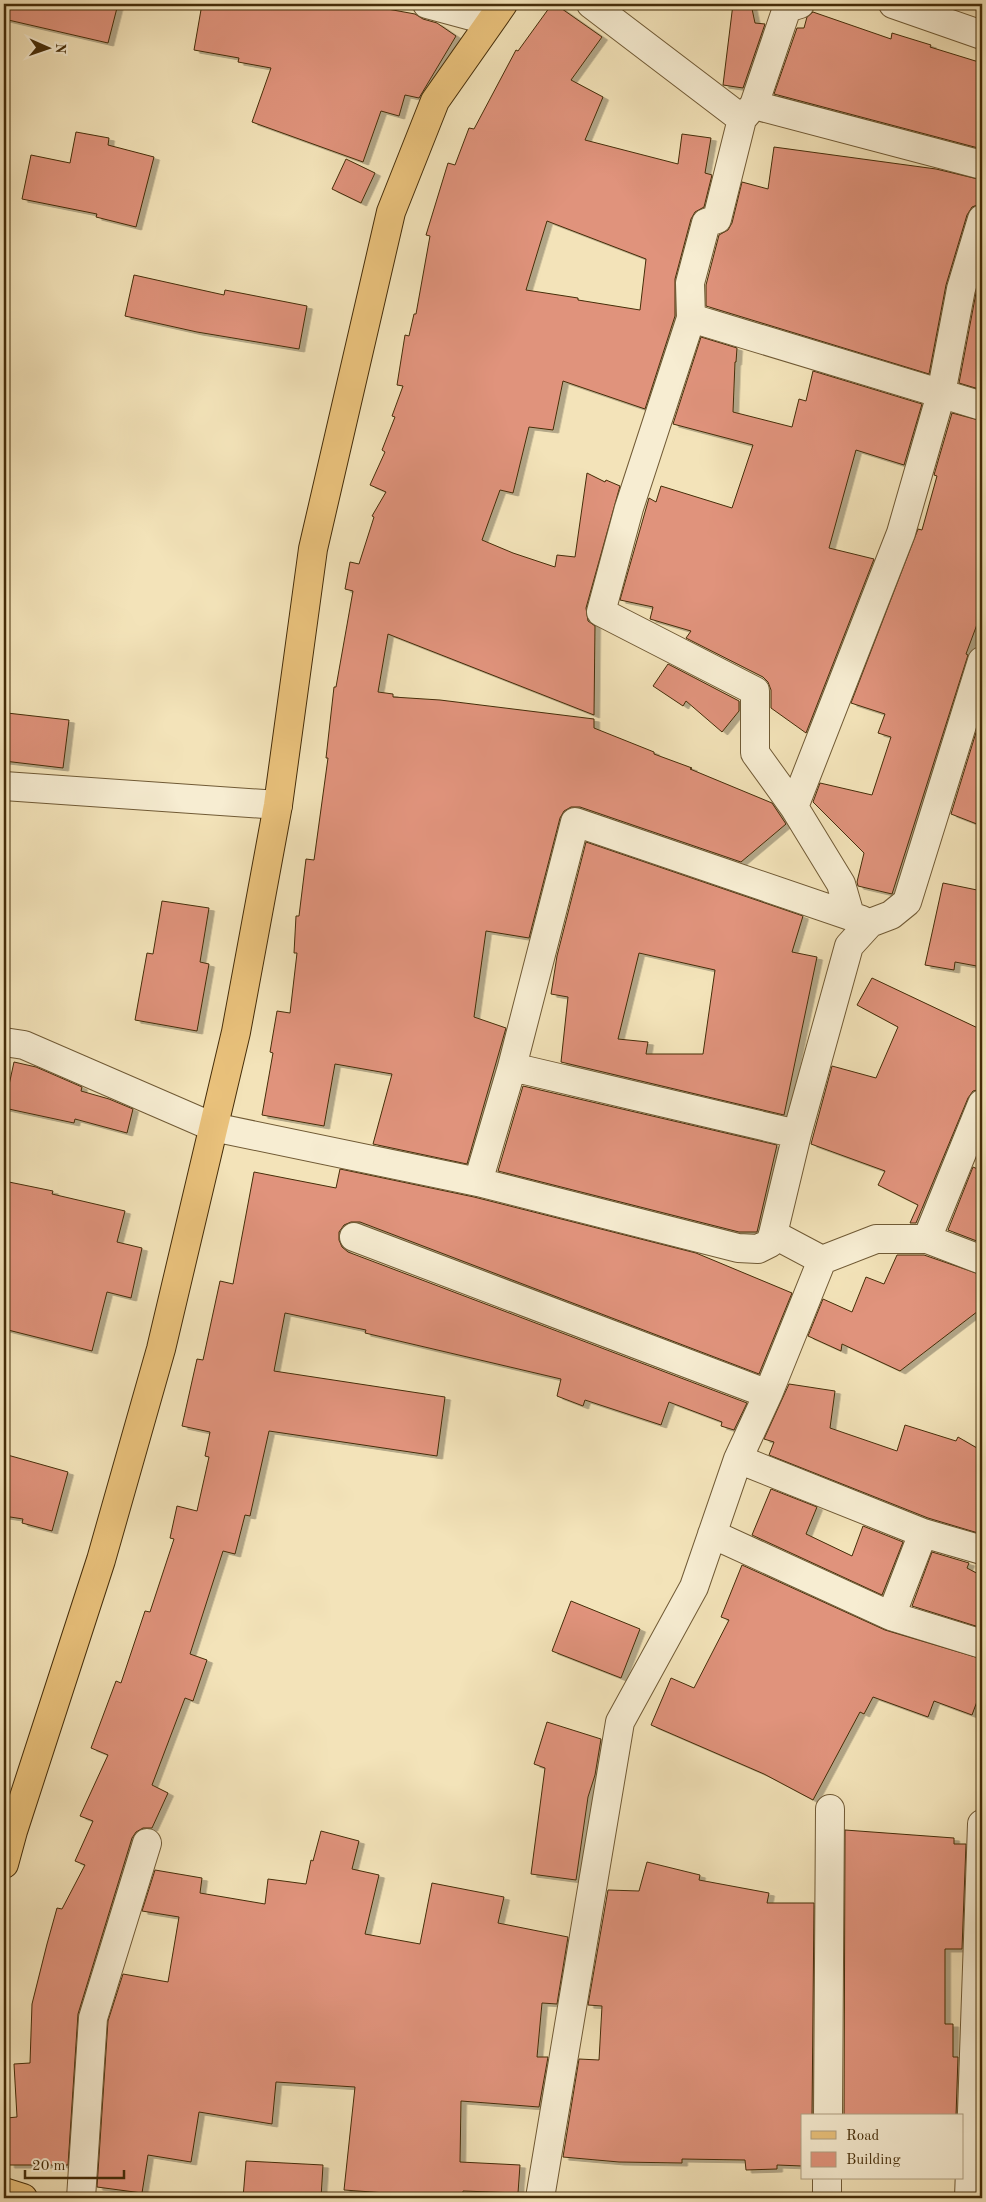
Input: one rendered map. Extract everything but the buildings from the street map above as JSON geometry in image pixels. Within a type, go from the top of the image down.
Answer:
[{"type":"main road","points":[[4,1864],[12,1831],[107,1541],[161,1349],[214,1127],[236,1032],[278,805],[313,549],[391,212],[435,101],[496,12]]},
{"type":"main road","points":[[4,2192],[23,2198]]},
{"type":"street","points":[[427,4],[496,12]]},
{"type":"street","points":[[591,4],[748,112],[982,165]]},
{"type":"street","points":[[800,4],[787,8],[748,112],[717,219],[706,223],[690,283],[691,318],[629,508],[601,612],[754,690],[755,753],[794,808],[841,884],[860,919]]},
{"type":"street","points":[[893,4],[982,35]]},
{"type":"street","points":[[794,808],[901,533],[941,394],[961,289],[975,271],[982,220]]},
{"type":"street","points":[[691,318],[982,406]]},
{"type":"street","points":[[478,1182],[512,1067],[575,822],[860,919],[891,916],[907,902],[982,661]]},
{"type":"street","points":[[4,786],[278,805]]},
{"type":"street","points":[[4,1042],[24,1045],[214,1127],[478,1182],[738,1248],[758,1249],[770,1243],[773,1234],[797,1134],[849,946],[860,919]]},
{"type":"street","points":[[512,1067],[797,1134]]},
{"type":"street","points":[[926,1239],[982,1104]]},
{"type":"street","points":[[773,1234],[822,1260]]},
{"type":"street","points":[[354,1237],[768,1394]]},
{"type":"street","points":[[540,2198],[620,1722],[694,1587],[738,1459],[768,1394],[822,1260],[876,1239],[926,1239],[982,1260]]},
{"type":"street","points":[[738,1459],[923,1533],[982,1550]]},
{"type":"street","points":[[892,1616],[923,1533]]},
{"type":"street","points":[[712,1534],[892,1616],[982,1644]]},
{"type":"street","points":[[828,2114],[830,1809]]},
{"type":"street","points":[[969,2198],[982,1824]]},
{"type":"street","points":[[81,2198],[92,2018],[147,1843]]},
{"type":"street","points":[[827,2180],[827,2198]]}]
